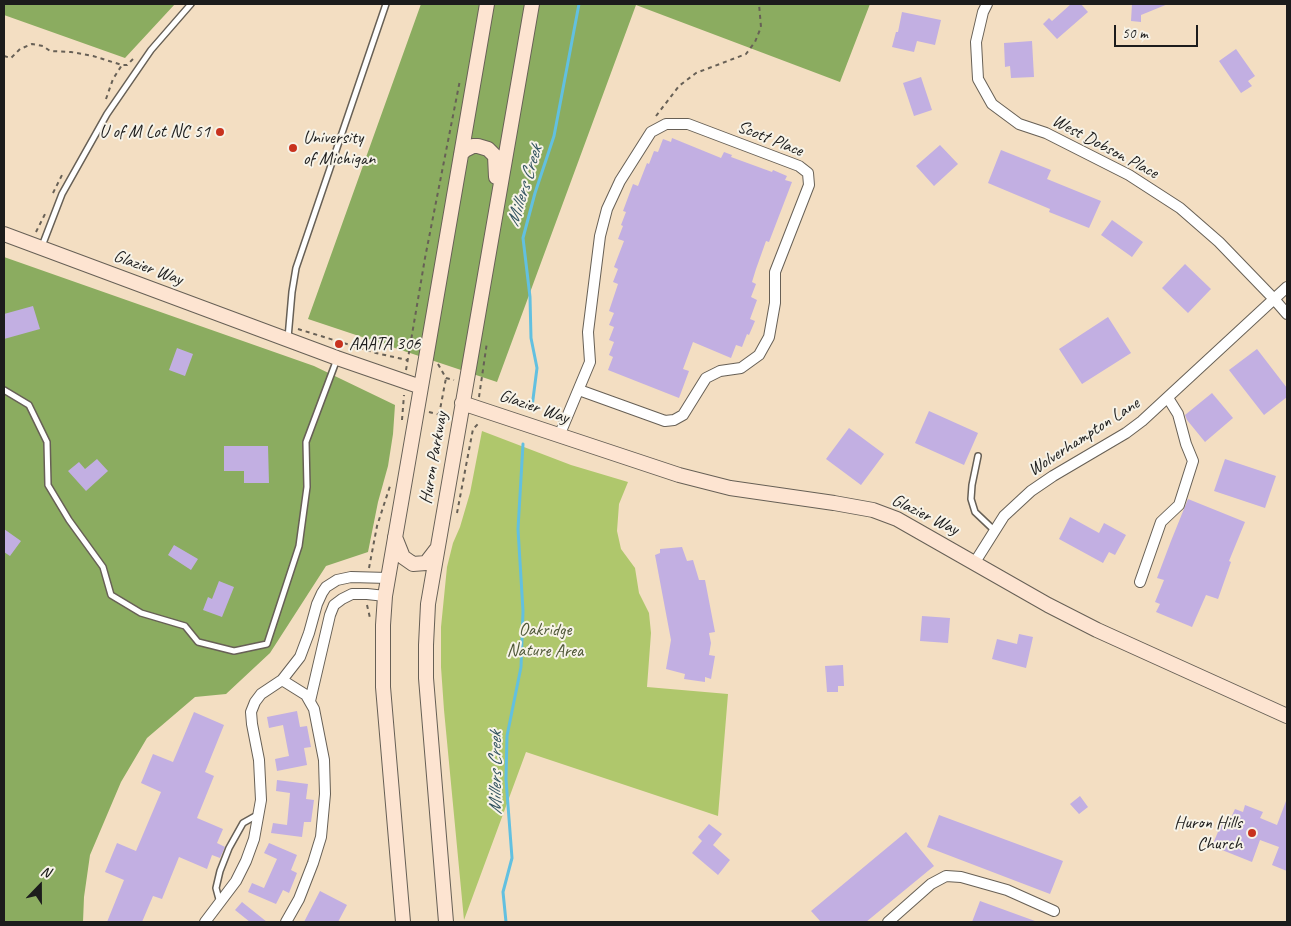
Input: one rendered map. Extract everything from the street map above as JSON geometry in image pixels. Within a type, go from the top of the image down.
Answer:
[{"type":"main road","name":"Huron Parkway","points":[[403,922],[383,687],[385,596],[487,4]]},
{"type":"main road","name":"Huron Parkway","points":[[446,922],[426,678],[428,604],[532,4]]},
{"type":"main road","points":[[461,154],[469,147],[478,146],[488,149],[495,156],[496,210]]},
{"type":"main road","name":"Glazier Way","points":[[5,237],[41,248],[421,387]]},
{"type":"main road","name":"Glazier Way","points":[[462,403],[680,475],[730,488],[872,510],[905,523],[1048,605],[1097,630],[1287,716]]},
{"type":"main road","points":[[395,536],[403,557],[413,564],[426,563],[436,550]]},
{"type":"street","name":"West Dobson Place","points":[[987,4],[983,12],[976,42],[978,79],[992,104],[1019,124],[1046,133],[1129,176],[1180,208],[1219,242],[1287,314]]},
{"type":"street","name":"Scott Place","points":[[579,390],[665,421],[674,420],[683,415],[706,378],[720,371],[741,368],[758,355],[769,337],[775,303],[776,272],[809,185],[808,173],[800,166],[688,124],[666,124],[651,132]]},
{"type":"street","points":[[559,436],[590,362],[588,332],[600,236],[607,209],[620,181],[651,132]]},
{"type":"street","name":"Wolverhampton Lane","points":[[975,562],[1004,516],[1031,491],[1126,433],[1168,398],[1287,287]]},
{"type":"street","points":[[1140,582],[1161,522],[1179,505],[1193,461],[1178,414],[1168,398]]},
{"type":"street","points":[[205,922],[236,881],[254,839],[261,800],[259,760],[251,712],[255,702],[261,694],[282,680],[300,658],[317,604],[326,587],[337,580],[351,577],[388,578]]},
{"type":"street","points":[[310,701],[334,605],[352,594],[385,596]]},
{"type":"street","points":[[282,680],[300,690],[310,701],[314,709],[319,726],[324,760],[326,794],[324,818],[313,863],[299,899],[286,922]]},
{"type":"street","points":[[888,922],[931,884],[946,876],[961,877],[1007,890],[1054,911]]},
{"type":"lane","points":[[41,248],[62,194],[107,114],[151,50],[191,4]]},
{"type":"lane","points":[[288,339],[296,268],[386,4]]},
{"type":"lane","points":[[4,390],[29,405],[46,442],[48,485],[103,567],[110,595],[141,612],[185,626],[198,642],[234,651],[266,644],[299,546],[307,487],[306,442],[338,358]]},
{"type":"lane","points":[[978,456],[971,499],[975,512],[994,531]]},
{"type":"lane","points":[[220,904],[216,888],[229,848],[244,823],[259,814]]},
{"type":"path","points":[[651,132],[650,128],[657,116],[679,86],[696,73],[746,54],[752,48],[761,27],[759,4]]},
{"type":"path","points":[[4,56],[11,58],[20,49],[32,44],[53,51],[93,56],[122,65],[127,65],[133,58]]},
{"type":"path","points":[[113,79],[122,65]]},
{"type":"path","points":[[407,365],[425,258],[462,73]]},
{"type":"path","points":[[398,359],[407,360]]},
{"type":"path","points":[[434,363],[440,364],[446,378],[439,415]]},
{"type":"path","points":[[446,378],[454,380]]},
{"type":"path","points":[[479,398],[482,378]]},
{"type":"path","points":[[401,423],[404,393]]},
{"type":"path","points":[[429,412],[448,417]]},
{"type":"path","points":[[455,519],[461,501],[473,430],[478,422]]},
{"type":"path","points":[[370,563],[381,512],[390,487]]},
{"type":"green space","points":[[4,4],[175,4],[125,58],[4,15]]},
{"type":"green space","points":[[421,4],[870,4],[840,82],[636,5],[497,382],[308,319]]},
{"type":"green space","points":[[4,257],[314,366],[395,405],[388,466],[378,502],[368,552],[326,566],[270,653],[226,694],[195,697],[147,738],[121,782],[90,855],[84,897],[83,922],[4,922]]},
{"type":"green space","name":"Oakridge Nature Area","points":[[482,431],[571,465],[628,482],[619,504],[617,531],[621,549],[635,568],[639,593],[649,613],[651,633],[647,687],[728,694],[718,816],[526,752],[464,920],[444,710],[441,627],[447,567],[470,493]]},
{"type":"building","points":[[1071,4],[1081,4],[1088,12],[1057,39],[1043,24],[1049,18],[1052,21]]},
{"type":"building","points":[[1132,4],[1168,4],[1141,15],[1141,22],[1131,21]]},
{"type":"building","points":[[902,12],[941,20],[935,45],[917,41],[914,52],[892,47],[896,32],[898,32]]},
{"type":"building","points":[[1032,41],[1034,77],[1011,78],[1010,66],[1005,67],[1004,43]]},
{"type":"building","points":[[1236,49],[1255,76],[1248,81],[1252,86],[1241,93],[1219,61]]},
{"type":"building","points":[[921,77],[932,110],[914,116],[903,83]]},
{"type":"building","points":[[672,138],[721,158],[724,152],[732,155],[731,157],[787,176],[785,180],[792,182],[769,242],[766,241],[752,282],[756,284],[751,297],[757,300],[750,319],[755,321],[749,335],[747,334],[742,347],[736,345],[731,358],[693,342],[683,369],[689,371],[679,398],[608,370],[613,357],[609,355],[614,342],[609,340],[614,327],[609,325],[614,313],[609,311],[618,284],[613,282],[618,269],[614,267],[624,241],[618,239],[626,212],[623,211],[633,184],[638,186],[654,151],[658,152],[663,139],[671,142]]},
{"type":"building","points":[[940,145],[958,164],[934,186],[916,166]]},
{"type":"building","points":[[1001,150],[1051,170],[1047,179],[1101,201],[1089,228],[1049,212],[1050,209],[988,183]]},
{"type":"building","points":[[1112,220],[1143,242],[1132,257],[1101,235]]},
{"type":"building","points":[[1185,264],[1211,289],[1188,313],[1162,288]]},
{"type":"building","points":[[33,306],[40,329],[4,339],[4,314]]},
{"type":"building","points":[[1108,317],[1131,353],[1082,384],[1059,349]]},
{"type":"building","points":[[177,348],[193,354],[185,376],[169,370]]},
{"type":"building","points":[[1257,349],[1287,388],[1287,397],[1264,415],[1229,370]]},
{"type":"building","points":[[1212,393],[1233,418],[1205,442],[1185,415]]},
{"type":"building","points":[[929,411],[978,433],[964,465],[915,443]]},
{"type":"building","points":[[849,428],[884,454],[861,485],[826,459]]},
{"type":"building","points":[[224,446],[268,446],[269,483],[244,483],[244,471],[224,471]]},
{"type":"building","points":[[97,459],[108,471],[86,491],[68,471],[79,462],[85,469]]},
{"type":"building","points":[[1225,459],[1276,476],[1265,508],[1214,491]]},
{"type":"building","points":[[1188,499],[1245,522],[1229,561],[1231,562],[1218,599],[1206,595],[1192,627],[1156,612],[1160,604],[1155,602],[1164,580],[1157,578]]},
{"type":"building","points":[[1070,517],[1099,533],[1104,523],[1126,535],[1115,555],[1109,552],[1103,563],[1059,539]]},
{"type":"building","points":[[4,529],[21,541],[10,556],[4,552]]},
{"type":"building","points":[[174,545],[198,559],[191,570],[168,555]]},
{"type":"building","points":[[682,547],[687,561],[693,560],[699,580],[705,580],[715,632],[709,633],[711,643],[709,655],[715,656],[711,679],[705,677],[705,682],[684,679],[685,674],[666,669],[671,640],[655,555],[660,553],[660,549]]},
{"type":"building","points":[[219,581],[234,587],[222,617],[203,610],[208,597],[212,599]]},
{"type":"building","points":[[922,616],[950,618],[948,643],[920,641]]},
{"type":"building","points":[[1019,634],[1033,637],[1026,668],[992,659],[997,639],[1017,644]]},
{"type":"building","points":[[843,665],[844,686],[838,686],[838,692],[827,692],[825,666]]},
{"type":"building","points":[[297,711],[300,727],[307,726],[311,747],[304,748],[307,765],[277,771],[275,759],[289,756],[283,725],[269,728],[267,717]]},
{"type":"building","points":[[194,712],[224,725],[205,772],[214,776],[197,818],[223,829],[217,843],[225,847],[220,858],[212,855],[207,869],[179,857],[162,899],[153,896],[142,922],[107,922],[124,880],[105,872],[117,843],[136,851],[161,792],[141,783],[153,754],[173,762]]},
{"type":"building","points":[[277,780],[308,784],[306,799],[314,800],[311,822],[304,822],[302,837],[271,833],[273,823],[287,825],[290,793],[276,791]]},
{"type":"building","points":[[1080,796],[1088,807],[1079,814],[1070,804]]},
{"type":"building","name":"Huron Hills Church","points":[[1286,801],[1287,871],[1272,865],[1279,847],[1260,840],[1252,862],[1212,846],[1223,820],[1229,822],[1235,809],[1243,812],[1245,805],[1263,812],[1260,818],[1277,825]]},
{"type":"building","points":[[939,815],[1063,861],[1050,894],[927,847]]},
{"type":"building","points":[[709,824],[722,834],[713,845],[730,860],[718,875],[692,853],[702,841],[698,837]]},
{"type":"building","points":[[906,832],[934,866],[866,922],[821,922],[811,911]]},
{"type":"building","points":[[269,843],[297,855],[291,870],[297,873],[289,893],[283,890],[276,904],[248,892],[252,883],[264,888],[277,859],[264,853]]},
{"type":"building","points":[[320,891],[347,905],[338,922],[304,922]]},
{"type":"building","points":[[980,901],[1035,921],[1035,922],[972,922]]},
{"type":"building","points":[[242,902],[267,922],[250,922],[235,910]]},
{"type":"waterway","name":"Millers Creek","points":[[532,407],[537,368],[531,338],[530,297],[523,238],[535,193],[554,136],[579,4]]},
{"type":"waterway","name":"Millers Creek","points":[[506,922],[503,892],[512,858],[506,779],[507,736],[521,667],[523,611],[518,529],[523,444]]},
{"type":"place","name":"U of M Lot NC 51","points":[[220,132]]},
{"type":"place","name":"University of Michigan","points":[[293,148]]},
{"type":"place","name":"AAATA 306","points":[[339,344]]},
{"type":"place","name":"Huron Hills Church","points":[[1252,833]]}]
